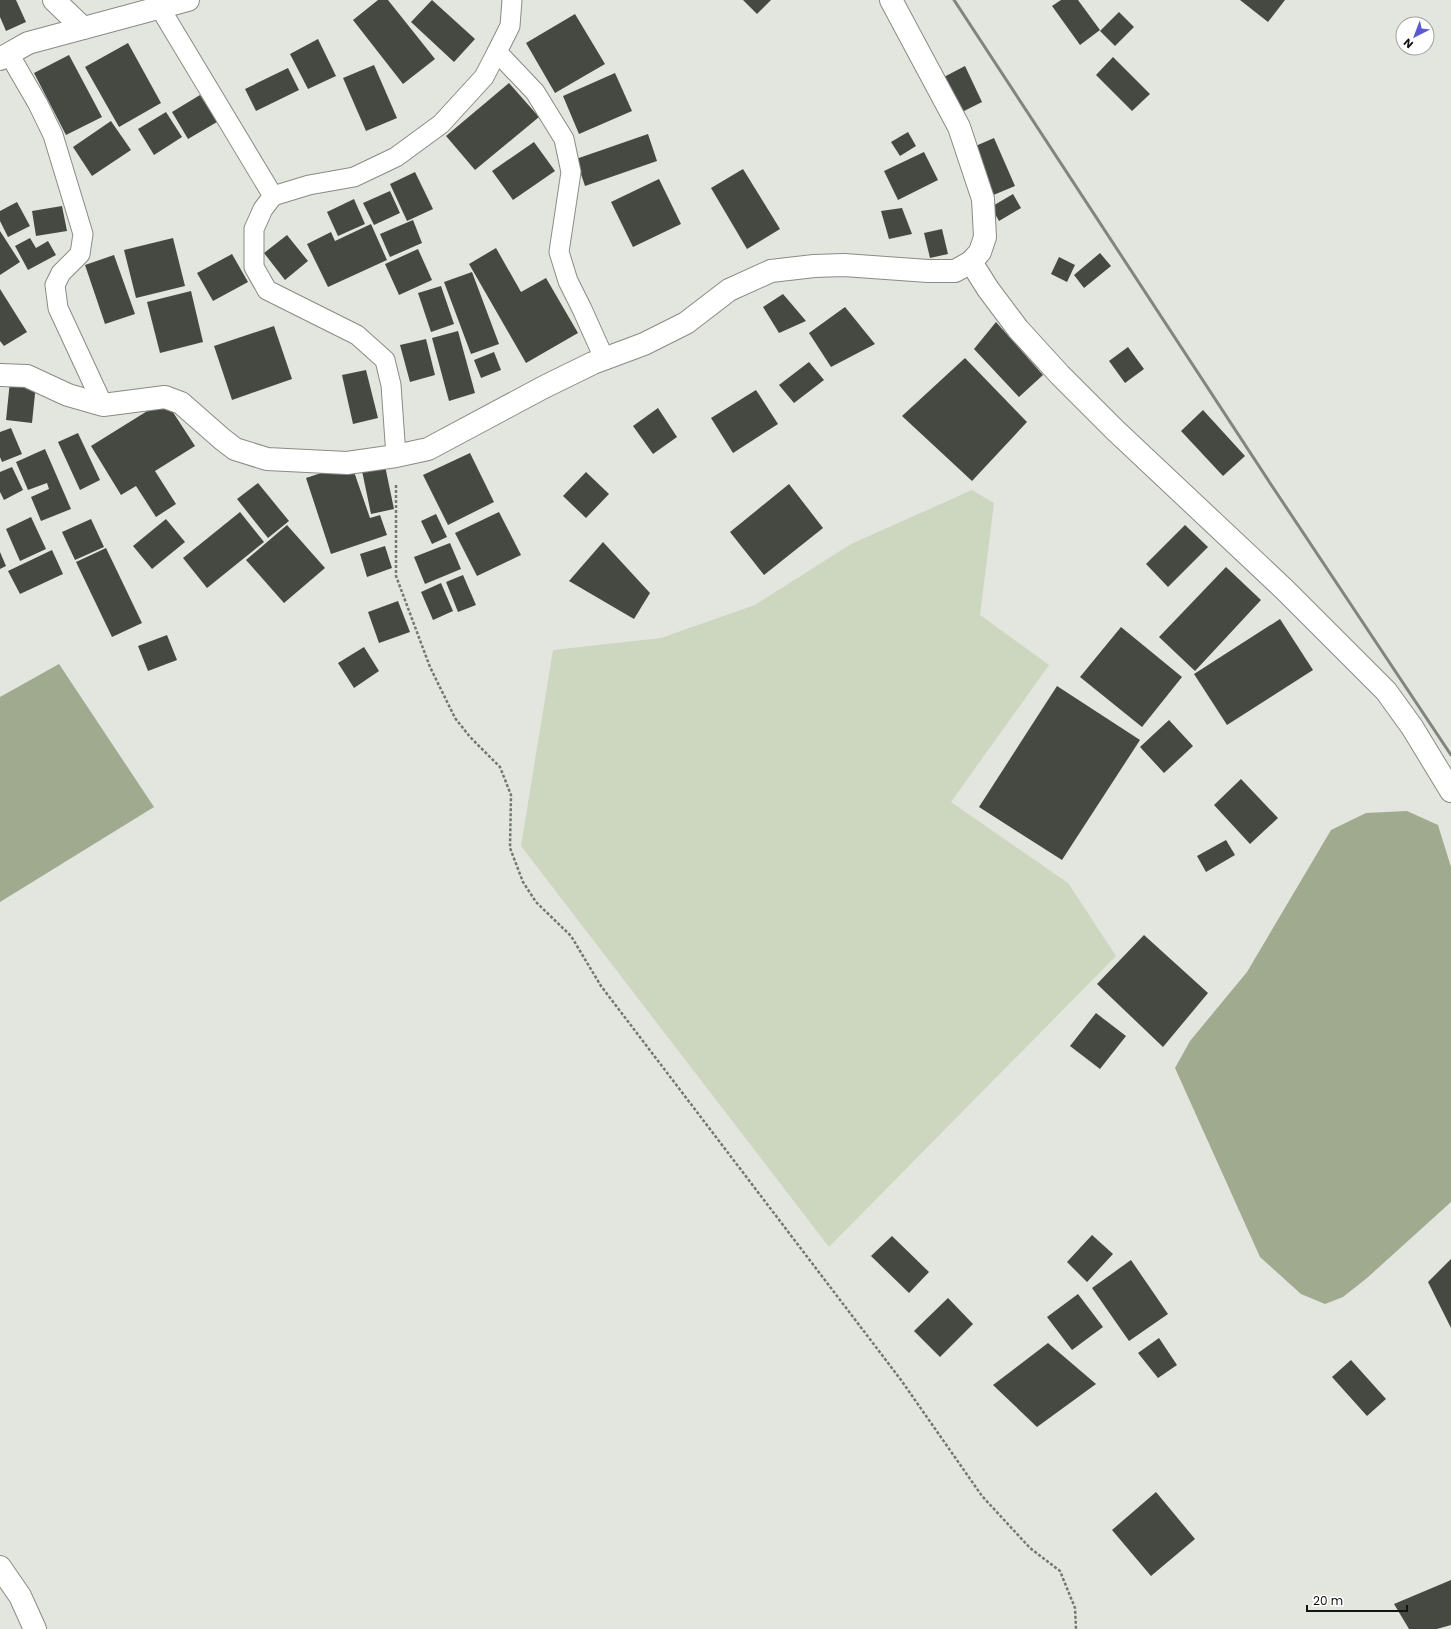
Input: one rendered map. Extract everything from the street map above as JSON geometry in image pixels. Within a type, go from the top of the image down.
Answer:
[{"type":"street","points":[[54,0],[83,28]]},
{"type":"street","points":[[4,56],[28,43],[188,0]]},
{"type":"street","points":[[0,375],[26,376],[68,395],[103,405],[165,397],[181,403],[234,449],[267,459],[347,463],[396,456],[428,449],[544,386],[604,358],[644,344],[686,322],[729,290],[772,271],[814,266],[844,265],[928,271],[954,271],[971,262],[980,252],[985,237],[983,199],[959,127],[892,0]]},
{"type":"street","points":[[971,262],[988,289],[1018,329],[1060,375],[1114,430],[1284,589],[1386,691],[1412,727],[1451,791]]},
{"type":"street","points":[[0,1567],[20,1596],[35,1629]]},
{"type":"lane","points":[[396,456],[391,385],[385,360],[357,335],[267,290],[254,267],[254,229],[263,209],[273,196],[309,185],[354,178],[396,157],[441,124],[484,77],[510,26],[512,0]]},
{"type":"lane","points":[[160,8],[273,196]]},
{"type":"lane","points":[[497,52],[535,92],[564,139],[571,172],[559,252],[568,281],[604,358]]},
{"type":"lane","points":[[4,56],[38,104],[53,136],[84,234],[80,254],[61,273],[55,285],[58,308],[103,405]]},
{"type":"path","points":[[396,456],[396,576],[430,667],[455,718],[470,737],[500,767],[511,795],[510,848],[523,882],[536,902],[571,936],[601,986],[901,1380],[982,1496],[1030,1548],[1060,1571],[1075,1608],[1076,1629]]},
{"type":"shaded area","points":[[972,490],[994,503],[980,615],[1049,665],[951,802],[1068,883],[1116,956],[829,1247],[521,846],[553,650],[661,638],[755,605],[851,544]]},
{"type":"shaded area","points":[[59,664],[154,807],[0,902],[0,697]]},
{"type":"shaded area","points":[[1407,811],[1438,825],[1451,867],[1451,1202],[1367,1278],[1343,1297],[1325,1304],[1301,1294],[1260,1257],[1175,1068],[1190,1041],[1247,972],[1331,830],[1366,813]]},
{"type":"building","points":[[0,0],[16,0],[26,22],[6,31],[0,17]]},
{"type":"building","points":[[378,0],[388,0],[435,59],[403,84],[353,20]]},
{"type":"building","points":[[432,0],[475,39],[454,62],[411,22]]},
{"type":"building","points":[[743,0],[771,0],[757,14]]},
{"type":"building","points":[[1061,0],[1078,0],[1100,30],[1080,45],[1052,6]]},
{"type":"building","points":[[1240,0],[1285,0],[1268,22]]},
{"type":"building","points":[[1119,12],[1134,27],[1115,46],[1100,31]]},
{"type":"building","points":[[575,14],[605,64],[555,93],[526,43]]},
{"type":"building","points":[[318,39],[336,76],[308,89],[290,54]]},
{"type":"building","points":[[128,43],[161,103],[119,127],[85,67]]},
{"type":"building","points":[[69,55],[102,117],[66,135],[34,73]]},
{"type":"building","points":[[1113,57],[1150,94],[1132,111],[1096,75]]},
{"type":"building","points":[[374,65],[397,118],[366,131],[343,78]]},
{"type":"building","points":[[965,66],[982,102],[960,113],[942,78]]},
{"type":"building","points":[[288,68],[299,90],[256,111],[245,89]]},
{"type":"building","points":[[615,73],[632,111],[579,134],[563,96]]},
{"type":"building","points":[[509,83],[539,117],[475,170],[446,136]]},
{"type":"building","points":[[200,95],[217,122],[188,139],[172,112]]},
{"type":"building","points":[[166,112],[182,137],[154,155],[138,129]]},
{"type":"building","points":[[111,121],[131,150],[92,176],[73,147]]},
{"type":"building","points":[[908,132],[916,146],[900,156],[891,142]]},
{"type":"building","points":[[648,134],[657,161],[585,186],[576,159]]},
{"type":"building","points":[[994,138],[1015,186],[991,196],[971,148]]},
{"type":"building","points":[[534,142],[555,171],[513,200],[492,171]]},
{"type":"building","points":[[924,152],[938,180],[898,200],[884,171]]},
{"type":"building","points":[[743,169],[780,229],[747,249],[711,188]]},
{"type":"building","points":[[415,172],[433,209],[407,221],[390,184]]},
{"type":"building","points":[[659,179],[681,224],[633,247],[611,202]]},
{"type":"building","points":[[390,191],[400,213],[374,225],[363,203]]},
{"type":"building","points":[[1013,194],[1021,208],[999,221],[991,207]]},
{"type":"building","points":[[354,199],[365,224],[338,236],[327,212]]},
{"type":"building","points":[[17,202],[30,226],[8,237],[0,221],[0,211]]},
{"type":"building","points":[[62,206],[67,231],[36,236],[32,211]]},
{"type":"building","points":[[902,208],[912,234],[889,239],[881,211]]},
{"type":"building","points":[[413,220],[422,243],[390,257],[380,234]]},
{"type":"building","points":[[371,224],[387,260],[328,287],[307,244],[331,232],[335,241]]},
{"type":"building","points":[[942,229],[948,254],[930,258],[924,233]]},
{"type":"building","points":[[0,231],[20,262],[0,275]]},
{"type":"building","points":[[287,235],[308,261],[285,280],[264,253]]},
{"type":"building","points":[[30,238],[36,248],[48,241],[56,255],[28,270],[15,246]]},
{"type":"building","points":[[173,238],[185,286],[136,298],[124,250]]},
{"type":"building","points":[[496,248],[521,292],[546,278],[578,333],[526,363],[469,264]]},
{"type":"building","points":[[418,249],[432,280],[399,295],[385,264]]},
{"type":"building","points":[[1100,253],[1111,266],[1084,288],[1074,275]]},
{"type":"building","points":[[232,254],[248,282],[213,301],[197,273]]},
{"type":"building","points":[[114,255],[135,314],[105,324],[85,265]]},
{"type":"building","points":[[1059,257],[1075,265],[1067,282],[1051,274]]},
{"type":"building","points":[[472,272],[499,344],[471,354],[444,282]]},
{"type":"building","points":[[441,286],[454,324],[431,332],[418,293]]},
{"type":"building","points":[[0,289],[27,332],[4,346],[0,341]]},
{"type":"building","points":[[191,291],[203,342],[160,353],[147,302]]},
{"type":"building","points":[[783,294],[806,321],[779,333],[763,307]]},
{"type":"building","points":[[845,307],[875,344],[831,367],[809,333]]},
{"type":"building","points":[[996,322],[1043,375],[1019,397],[974,349]]},
{"type":"building","points":[[274,326],[292,379],[232,400],[214,346]]},
{"type":"building","points":[[458,331],[475,393],[449,401],[432,338]]},
{"type":"building","points":[[426,339],[435,375],[410,382],[400,345]]},
{"type":"building","points":[[1128,347],[1144,369],[1125,383],[1109,361]]},
{"type":"building","points":[[494,352],[501,370],[481,378],[474,360]]},
{"type":"building","points":[[965,358],[1027,422],[972,481],[902,416]]},
{"type":"building","points":[[809,362],[824,380],[794,403],[779,385]]},
{"type":"building","points":[[366,370],[378,418],[353,424],[342,375]]},
{"type":"building","points":[[10,381],[36,384],[32,423],[6,420]]},
{"type":"building","points":[[756,390],[778,424],[733,453],[711,418]]},
{"type":"building","points":[[165,400],[195,446],[155,471],[176,504],[156,517],[136,486],[121,495],[91,446]]},
{"type":"building","points":[[658,408],[677,437],[653,454],[633,426]]},
{"type":"building","points":[[1203,410],[1245,456],[1223,476],[1181,431]]},
{"type":"building","points":[[11,428],[22,454],[2,462],[0,457],[0,432]]},
{"type":"building","points":[[78,433],[100,480],[80,490],[58,442]]},
{"type":"building","points":[[45,449],[71,509],[41,521],[31,497],[49,489],[47,483],[28,490],[16,462]]},
{"type":"building","points":[[470,453],[494,502],[448,525],[423,475]]},
{"type":"building","points":[[384,461],[394,509],[371,514],[361,466]]},
{"type":"building","points":[[351,463],[370,518],[380,515],[387,535],[331,554],[306,478]]},
{"type":"building","points":[[12,467],[23,490],[4,500],[0,492],[0,472]]},
{"type":"building","points":[[586,472],[609,494],[586,518],[563,496]]},
{"type":"building","points":[[258,483],[289,521],[268,538],[237,499]]},
{"type":"building","points":[[789,484],[823,528],[764,575],[730,532]]},
{"type":"building","points":[[240,512],[264,542],[207,588],[183,558]]},
{"type":"building","points":[[499,512],[521,555],[477,576],[455,533]]},
{"type":"building","points":[[436,514],[447,537],[432,544],[421,521]]},
{"type":"building","points":[[31,517],[46,549],[20,561],[6,529]]},
{"type":"building","points":[[91,519],[104,547],[75,560],[62,532]]},
{"type":"building","points":[[166,519],[185,542],[152,569],[133,546]]},
{"type":"building","points":[[287,525],[325,568],[284,603],[246,560]]},
{"type":"building","points":[[1185,525],[1208,547],[1168,587],[1146,564]]},
{"type":"building","points":[[603,542],[650,593],[634,619],[569,581]]},
{"type":"building","points":[[450,543],[461,569],[425,584],[414,557]]},
{"type":"building","points":[[385,546],[392,568],[367,577],[360,554]]},
{"type":"building","points":[[106,548],[142,623],[112,637],[76,562]]},
{"type":"building","points":[[52,550],[63,574],[20,594],[8,571]]},
{"type":"building","points":[[0,552],[6,566],[0,569]]},
{"type":"building","points":[[1226,567],[1261,600],[1195,671],[1159,637]]},
{"type":"building","points":[[463,575],[476,605],[458,612],[446,582]]},
{"type":"building","points":[[441,583],[453,611],[433,620],[421,592]]},
{"type":"building","points":[[398,601],[410,632],[379,643],[368,612]]},
{"type":"building","points":[[1280,619],[1313,670],[1227,725],[1194,674]]},
{"type":"building","points":[[1121,627],[1182,677],[1142,727],[1080,677]]},
{"type":"building","points":[[167,635],[177,660],[148,671],[138,646]]},
{"type":"building","points":[[364,647],[379,671],[354,688],[338,663]]},
{"type":"building","points":[[1057,686],[1140,740],[1062,860],[979,807]]},
{"type":"building","points":[[1169,720],[1193,746],[1164,773],[1140,747]]},
{"type":"building","points":[[1241,779],[1278,818],[1250,844],[1214,805]]},
{"type":"building","points":[[1226,840],[1235,855],[1206,872],[1197,856]]},
{"type":"building","points":[[1144,935],[1208,993],[1163,1047],[1097,984]]},
{"type":"building","points":[[1096,1013],[1126,1036],[1100,1069],[1070,1046]]},
{"type":"building","points":[[1092,1235],[1113,1254],[1087,1282],[1067,1262]]},
{"type":"building","points":[[892,1236],[929,1272],[909,1293],[871,1256]]},
{"type":"building","points":[[1451,1259],[1451,1328],[1428,1282]]},
{"type":"building","points":[[1131,1260],[1168,1314],[1129,1341],[1092,1288]]},
{"type":"building","points":[[1078,1294],[1103,1327],[1072,1350],[1047,1317]]},
{"type":"building","points":[[948,1298],[973,1324],[940,1357],[914,1331]]},
{"type":"building","points":[[1159,1338],[1177,1365],[1158,1378],[1138,1353]]},
{"type":"building","points":[[1048,1343],[1096,1384],[1037,1427],[993,1385]]},
{"type":"building","points":[[1351,1360],[1386,1399],[1367,1416],[1332,1377]]},
{"type":"building","points":[[1156,1492],[1195,1539],[1151,1576],[1112,1530]]},
{"type":"building","points":[[1451,1580],[1451,1625],[1437,1629],[1409,1629],[1394,1604]]},
{"type":"railway","points":[[954,0],[1274,489],[1451,755]]}]
